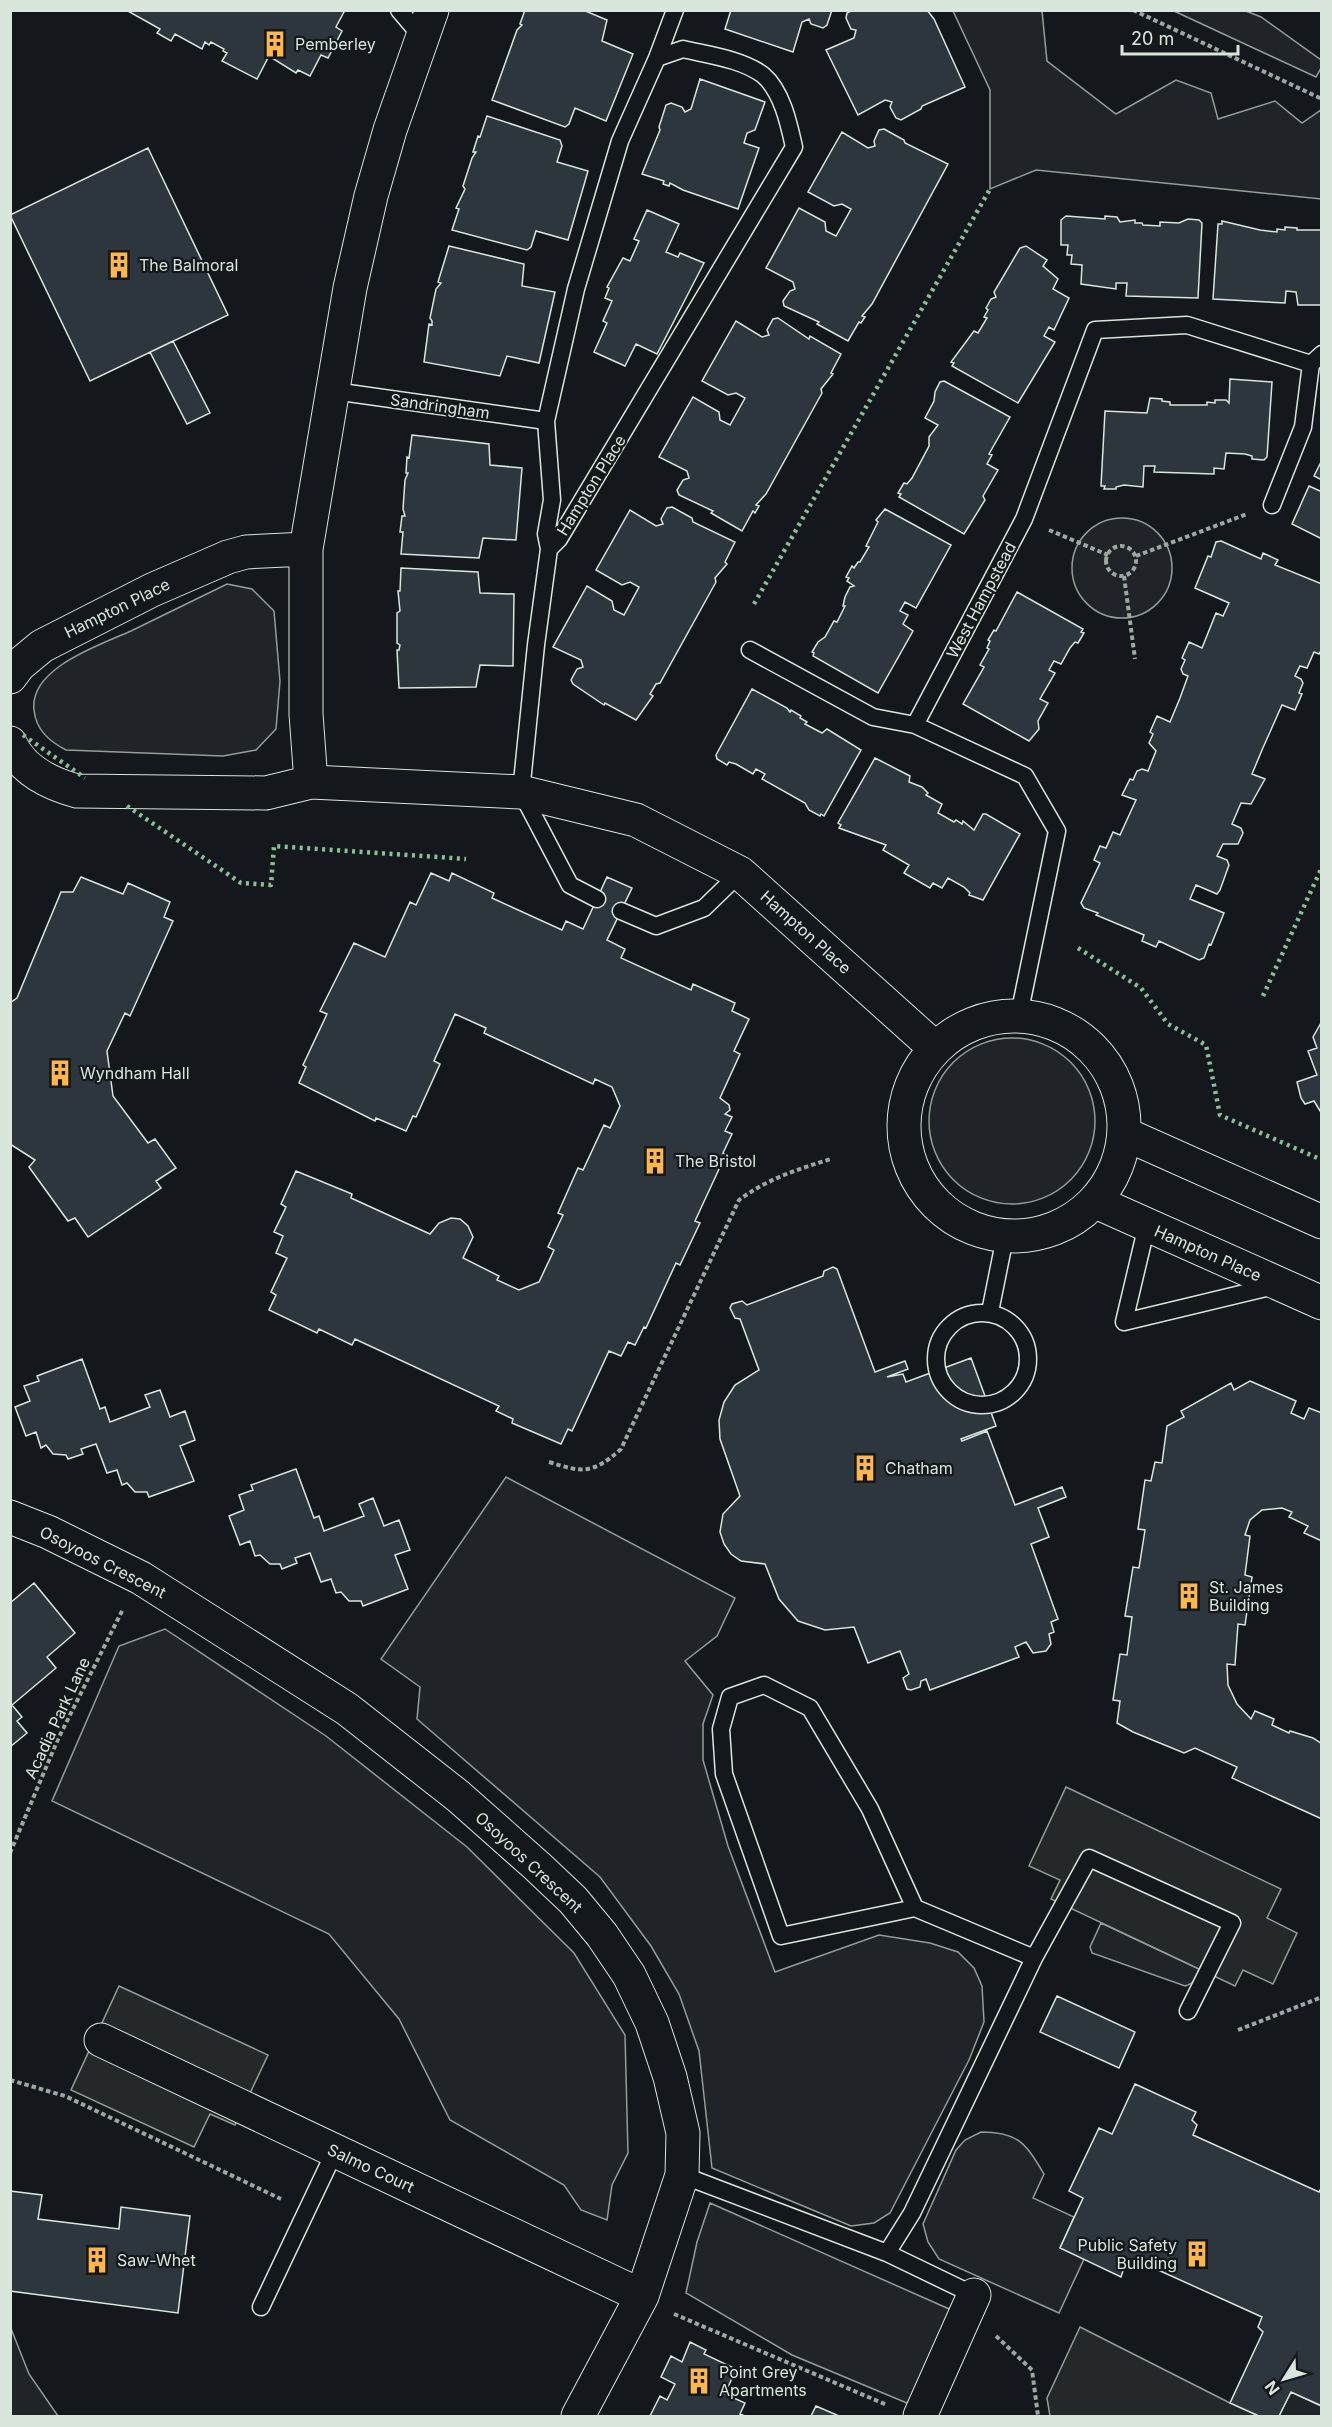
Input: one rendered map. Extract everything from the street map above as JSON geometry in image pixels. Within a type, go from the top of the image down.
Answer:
[{"type":"street","points":[[311,782],[306,714],[306,549],[350,288],[371,196],[426,23]]},
{"type":"street","name":"Hampton Place","points":[[10,677],[19,665],[42,646],[152,590],[228,557],[246,552],[306,549]]},
{"type":"street","name":"Hampton Place","points":[[10,743],[38,775],[62,787],[78,790],[266,794],[311,782],[521,792],[636,820],[740,873],[935,1048]]},
{"type":"street","points":[[1019,1015],[1053,1022],[1083,1040],[1107,1066],[1121,1099],[1125,1134],[1116,1170],[1096,1202],[1070,1222],[1038,1235],[1005,1237],[979,1232],[955,1220],[935,1204],[914,1176],[904,1143],[904,1109],[915,1076],[935,1048],[969,1025],[988,1018],[1019,1015]]},
{"type":"street","points":[[1125,1134],[1322,1222]]},
{"type":"street","name":"Hampton Place","points":[[1096,1202],[1322,1303]]},
{"type":"street","name":"Osoyoos Crescent","points":[[10,1517],[48,1532],[141,1578],[347,1709],[458,1796],[573,1900],[602,1935],[629,1975],[652,2023],[670,2077],[683,2133],[682,2175],[642,2296],[578,2416]]},
{"type":"street","name":"Salmo Court","points":[[101,2040],[642,2296]]},
{"type":"street","points":[[906,2412],[974,2295]]},
{"type":"lane","points":[[399,10],[426,23]]},
{"type":"lane","name":"Hampton Place","points":[[549,549],[546,534],[552,501],[546,421],[576,289],[620,141],[657,58],[675,10]]},
{"type":"lane","name":"Hampton Place","points":[[549,549],[559,539],[609,459],[794,147],[785,109],[763,75],[735,62],[683,48],[657,58]]},
{"type":"lane","name":"West Hampstead","points":[[915,725],[1024,519],[1095,330],[1187,324],[1316,359]]},
{"type":"lane","points":[[1272,505],[1303,427],[1316,359]]},
{"type":"lane","name":"Sandringham","points":[[334,391],[546,421]]},
{"type":"lane","points":[[549,549],[536,645],[521,792],[570,885],[597,899]]},
{"type":"lane","points":[[750,650],[873,717],[915,725],[1025,776],[1057,831],[1019,1015]]},
{"type":"lane","points":[[621,911],[656,926],[704,908],[740,873]]},
{"type":"lane","points":[[1147,1225],[1124,1322],[1281,1285]]},
{"type":"lane","points":[[990,1312],[1005,1237]]},
{"type":"lane","points":[[990,1312],[1012,1323],[1025,1341],[1028,1361],[1021,1384],[1005,1399],[990,1405],[976,1405],[960,1401],[944,1387],[935,1363],[938,1341],[950,1324],[964,1315],[990,1312]]},
{"type":"lane","points":[[915,1908],[870,1809],[810,1708],[764,1684],[730,1697],[721,1729],[724,1774],[781,1936],[915,1908],[1034,1958]]},
{"type":"lane","points":[[887,2253],[912,2213],[1034,1958],[1089,1858],[1232,1923],[1188,2011]]},
{"type":"lane","points":[[261,2307],[335,2151]]},
{"type":"lane","points":[[682,2175],[887,2253],[974,2295]]},
{"type":"path","points":[[1133,10],[1322,99]]},
{"type":"path","points":[[1136,556],[1272,505]]},
{"type":"path","points":[[1024,519],[1108,555]]},
{"type":"path","points":[[1114,547],[1130,548],[1136,556],[1133,571],[1124,576],[1111,572],[1107,564],[1108,555],[1114,547]]},
{"type":"path","points":[[1124,576],[1136,659]]},
{"type":"path","points":[[549,1462],[578,1471],[604,1463],[621,1449],[739,1200],[753,1189],[787,1173],[831,1159]]},
{"type":"path","name":"Acadia Park Lane","points":[[10,1853],[58,1739],[127,1599]]},
{"type":"path","points":[[1238,2030],[1322,1998]]},
{"type":"path","points":[[10,2080],[65,2096],[306,2210]]},
{"type":"path","points":[[974,2295],[998,2339],[1032,2370],[1038,2416]]},
{"type":"path","points":[[642,2296],[670,2312],[906,2412]]},
{"type":"shaded area","points":[[953,11],[1042,11],[1047,61],[1116,114],[1176,80],[1211,93],[1218,119],[1275,101],[1302,123],[1321,110],[1321,199],[1036,170],[990,189],[990,90]]},
{"type":"shaded area","points":[[1174,11],[1246,11],[1261,17],[1321,60],[1321,68],[1316,77]]},
{"type":"shaded area","points":[[1122,518],[1141,522],[1158,532],[1168,549],[1172,568],[1168,587],[1158,604],[1141,614],[1122,618],[1103,614],[1086,604],[1076,587],[1072,568],[1076,549],[1086,532],[1103,522]]},
{"type":"shaded area","points":[[227,584],[252,589],[274,611],[280,681],[276,729],[256,750],[223,756],[66,750],[44,734],[35,717],[35,695],[54,670],[85,651]]},
{"type":"shaded area","points":[[1012,1038],[1044,1044],[1071,1062],[1089,1089],[1095,1121],[1089,1153],[1071,1180],[1044,1198],[1012,1204],[980,1198],[953,1180],[935,1153],[929,1121],[935,1089],[953,1062],[980,1044]]},
{"type":"shaded area","points":[[506,1477],[735,1598],[717,1636],[685,1661],[713,1695],[703,1724],[703,1760],[728,1846],[775,1972],[879,1935],[930,1943],[958,1952],[974,1968],[982,1986],[984,2022],[969,2060],[890,2213],[874,2223],[851,2226],[712,2168],[699,2051],[679,1994],[651,1946],[600,1877],[417,1719],[420,1687],[381,1659]]},
{"type":"shaded area","points":[[165,1629],[326,1736],[467,1847],[574,1953],[625,2035],[628,2153],[612,2185],[607,2220],[581,2210],[564,2185],[450,2120],[399,2019],[329,1934],[52,1801],[119,1646]]},
{"type":"shaded area","points":[[1066,1787],[1281,1889],[1267,1918],[1297,1933],[1273,1984],[1243,1970],[1235,1986],[1051,1899],[1060,1880],[1029,1866]]},
{"type":"shaded area","points":[[1101,1923],[1199,1969],[1196,1978],[1185,1986],[1092,1953],[1090,1947]]},
{"type":"shaded area","points":[[119,1986],[268,2055],[235,2125],[210,2114],[194,2147],[71,2090]]},
{"type":"shaded area","points":[[981,2132],[1004,2134],[1020,2142],[1044,2174],[1033,2198],[1074,2217],[1060,2248],[1084,2259],[1059,2313],[939,2259],[928,2242],[923,2224],[956,2150],[965,2140]]},
{"type":"shaded area","points":[[710,2203],[956,2312],[914,2406],[792,2355],[686,2293],[697,2242]]},
{"type":"shaded area","points":[[10,2326],[29,2374],[58,2416],[11,2416]]},
{"type":"shaded area","points":[[1080,2327],[1259,2416],[1050,2416],[1047,2398]]},
{"type":"shaded area","points":[[1291,2392],[1321,2406],[1321,2416],[1279,2416]]},
{"type":"building","name":"Pemberley","points":[[126,10],[345,10],[336,27],[342,31],[328,58],[321,55],[310,76],[298,70],[296,73],[269,56],[257,79],[222,61],[227,53],[211,42],[209,45],[205,42],[202,49],[175,34],[171,41],[157,33],[160,29]]},
{"type":"building","points":[[525,10],[583,10],[607,20],[602,41],[633,54],[606,121],[575,108],[569,124],[565,127],[492,100],[517,30],[522,25],[520,24]]},
{"type":"building","points":[[731,10],[832,10],[827,25],[823,28],[811,24],[809,19],[802,22],[793,52],[725,29]]},
{"type":"building","points":[[853,10],[927,10],[934,19],[965,87],[922,106],[921,109],[901,120],[896,118],[890,107],[892,102],[885,100],[858,115],[826,50],[854,38],[856,30],[851,29],[846,18],[847,13]]},
{"type":"building","points":[[700,79],[765,102],[755,130],[747,133],[744,143],[759,148],[738,209],[683,190],[670,183],[669,186],[663,184],[664,181],[642,174],[660,130],[666,105],[671,103],[682,107],[685,112],[691,109]]},
{"type":"building","points":[[487,116],[560,140],[562,146],[557,162],[588,171],[568,240],[536,231],[531,247],[527,250],[452,230],[459,209],[456,208],[465,189],[463,186],[476,152],[473,152]]},
{"type":"building","points":[[884,129],[904,140],[905,143],[948,164],[872,304],[862,316],[865,317],[861,323],[859,322],[848,341],[817,324],[819,322],[784,306],[783,301],[790,291],[795,289],[793,282],[766,268],[799,208],[825,222],[826,231],[836,236],[851,209],[842,204],[834,206],[808,192],[842,132],[868,148],[875,146],[874,141],[879,130]]},
{"type":"building","name":"The Balmoral","points":[[148,148],[228,315],[90,381],[10,215]]},
{"type":"building","points":[[647,210],[679,224],[666,252],[678,257],[680,253],[704,263],[657,354],[636,344],[625,366],[594,352],[607,323],[603,321],[612,301],[605,298],[609,288],[607,287],[623,258],[630,261],[639,241],[634,239]]},
{"type":"building","points":[[1066,216],[1105,219],[1105,216],[1117,217],[1120,222],[1135,220],[1135,223],[1143,225],[1160,226],[1160,222],[1179,223],[1188,219],[1199,220],[1202,223],[1198,298],[1126,296],[1127,283],[1116,283],[1116,289],[1081,284],[1082,265],[1071,264],[1072,255],[1067,255],[1068,245],[1061,245],[1061,220]]},
{"type":"building","points":[[1222,221],[1277,232],[1277,229],[1285,230],[1285,227],[1297,228],[1297,230],[1322,230],[1322,305],[1298,305],[1296,292],[1286,291],[1285,303],[1213,299],[1218,224],[1222,224]]},
{"type":"building","points":[[449,246],[524,264],[522,286],[555,292],[539,363],[507,356],[500,376],[424,362],[429,324],[432,325],[430,318],[436,289],[441,283],[438,282]]},
{"type":"building","points":[[1026,246],[1047,260],[1043,266],[1058,279],[1053,289],[1069,298],[1054,330],[1049,327],[1044,336],[1055,342],[1018,403],[952,366],[954,363],[951,362],[974,331],[978,333],[987,318],[984,317],[988,310],[986,308],[991,299],[996,297],[994,292],[1020,248]]},
{"type":"building","points":[[778,318],[809,339],[810,336],[841,354],[831,373],[833,374],[821,389],[822,393],[766,494],[756,505],[759,506],[755,513],[753,511],[742,531],[711,513],[713,511],[679,495],[677,490],[683,480],[689,478],[687,471],[659,457],[693,397],[719,412],[720,420],[730,425],[745,398],[736,393],[728,395],[702,381],[736,321],[762,337],[769,335],[767,330],[773,319]]},
{"type":"building","points":[[173,341],[210,413],[187,424],[150,352]]},
{"type":"building","points":[[1230,379],[1272,382],[1267,457],[1264,460],[1252,459],[1252,456],[1245,454],[1226,453],[1224,469],[1214,468],[1214,474],[1154,472],[1155,466],[1144,466],[1143,487],[1124,485],[1116,489],[1104,489],[1105,486],[1101,486],[1105,411],[1147,413],[1150,398],[1162,399],[1162,401],[1170,402],[1170,405],[1207,405],[1207,402],[1215,403],[1215,400],[1226,400],[1229,403]]},
{"type":"building","points":[[944,381],[1010,417],[989,454],[992,455],[987,464],[998,470],[983,496],[985,500],[964,534],[899,497],[901,494],[898,493],[904,483],[907,484],[912,478],[929,446],[929,437],[938,425],[925,418],[940,382]]},
{"type":"building","points":[[412,435],[489,444],[490,465],[522,468],[516,540],[483,538],[479,558],[401,554],[403,532],[400,532],[402,516],[405,516],[403,509],[405,480],[408,473],[406,473],[407,457],[409,458]]},
{"type":"building","points":[[1322,460],[1322,480],[1314,476]]},
{"type":"building","points":[[1309,486],[1320,491],[1322,489],[1322,539],[1292,524]]},
{"type":"building","points":[[672,507],[692,518],[693,522],[735,542],[725,562],[727,564],[715,578],[716,582],[660,683],[656,684],[650,694],[653,696],[636,720],[605,703],[604,705],[573,684],[571,680],[577,669],[583,667],[581,660],[553,647],[587,586],[612,601],[614,610],[624,615],[639,587],[630,582],[622,585],[596,570],[630,510],[656,526],[663,524],[661,519],[667,508]]},
{"type":"building","points":[[885,509],[951,545],[916,608],[905,602],[900,611],[908,615],[903,624],[913,631],[878,693],[813,656],[812,652],[818,642],[825,637],[834,621],[837,622],[845,606],[843,606],[845,597],[850,587],[854,586],[847,581],[849,578],[846,577],[852,566],[854,568],[860,562],[869,547],[866,546],[878,522],[876,520]]},
{"type":"building","points":[[1221,541],[1261,559],[1263,553],[1278,560],[1275,565],[1322,584],[1322,649],[1319,654],[1314,652],[1307,668],[1300,666],[1295,676],[1303,683],[1299,693],[1302,694],[1295,710],[1282,705],[1262,750],[1252,774],[1265,779],[1251,804],[1241,803],[1232,824],[1241,828],[1243,833],[1238,844],[1223,844],[1217,856],[1227,860],[1229,865],[1220,890],[1217,894],[1196,885],[1190,899],[1224,913],[1211,945],[1209,944],[1204,958],[1199,960],[1159,941],[1156,947],[1142,941],[1144,935],[1096,915],[1098,913],[1084,908],[1081,903],[1100,863],[1094,860],[1100,846],[1106,848],[1113,832],[1120,835],[1136,800],[1122,795],[1130,779],[1133,780],[1137,771],[1142,769],[1148,771],[1156,751],[1149,743],[1153,734],[1150,732],[1157,716],[1170,722],[1180,698],[1188,676],[1183,674],[1181,669],[1185,660],[1182,658],[1189,642],[1202,648],[1216,613],[1223,616],[1229,603],[1195,588],[1208,556],[1211,557],[1216,542]]},
{"type":"building","points":[[401,568],[478,572],[480,593],[514,594],[513,666],[480,665],[476,687],[399,688],[397,650],[400,645],[397,643],[397,613],[400,611],[398,591],[400,591]]},
{"type":"building","points":[[1017,592],[1083,629],[1081,632],[1084,633],[1078,643],[1075,642],[1070,648],[1061,664],[1054,661],[1049,670],[1055,673],[1040,699],[1048,703],[1038,721],[1039,729],[1029,741],[963,704],[984,667],[980,665],[989,649],[987,648],[990,641],[988,640],[994,630],[996,631]]},
{"type":"building","points":[[752,689],[787,708],[790,712],[791,710],[801,716],[800,718],[807,722],[805,724],[822,733],[827,729],[861,750],[824,816],[809,810],[805,803],[762,779],[765,774],[756,769],[753,774],[736,764],[729,762],[727,765],[717,759],[716,755]]},
{"type":"building","points":[[875,758],[910,776],[909,782],[922,787],[928,793],[926,795],[942,804],[938,813],[954,822],[956,820],[962,824],[963,821],[974,830],[983,814],[986,814],[1020,834],[983,900],[969,895],[970,893],[964,887],[948,878],[942,888],[933,883],[930,888],[904,873],[909,865],[883,850],[886,845],[839,828],[841,825],[838,823]]},
{"type":"building","name":"The Bristol","points":[[431,873],[449,881],[452,873],[494,893],[492,898],[562,930],[566,921],[583,929],[607,877],[632,888],[607,940],[625,949],[621,958],[691,990],[693,984],[735,1003],[732,1011],[749,1019],[734,1051],[740,1054],[720,1098],[729,1105],[730,1110],[725,1114],[732,1117],[725,1131],[732,1134],[723,1153],[726,1154],[695,1221],[700,1223],[680,1265],[676,1263],[646,1328],[644,1327],[635,1345],[628,1342],[621,1356],[609,1351],[572,1431],[568,1429],[561,1444],[512,1423],[513,1419],[496,1411],[499,1406],[355,1339],[352,1345],[319,1329],[317,1333],[269,1310],[276,1295],[271,1292],[287,1258],[276,1253],[283,1236],[274,1232],[286,1207],[281,1204],[296,1171],[352,1194],[351,1198],[430,1234],[439,1223],[451,1218],[460,1219],[468,1226],[473,1237],[463,1258],[499,1276],[497,1280],[519,1290],[539,1282],[554,1250],[548,1247],[563,1215],[558,1213],[578,1168],[583,1170],[604,1125],[610,1128],[620,1106],[612,1087],[595,1079],[593,1084],[484,1033],[486,1028],[455,1014],[434,1061],[440,1064],[416,1117],[413,1116],[406,1131],[376,1118],[375,1121],[299,1083],[306,1067],[303,1065],[327,1014],[320,1011],[354,943],[385,957],[410,902],[416,905]]},
{"type":"building","name":"Wyndham Hall","points":[[81,877],[123,894],[128,883],[170,902],[164,917],[173,921],[130,1016],[125,1013],[107,1051],[113,1096],[148,1143],[155,1139],[176,1168],[156,1181],[161,1188],[88,1237],[75,1218],[68,1221],[29,1167],[35,1160],[10,1144],[10,1003],[17,998],[61,892],[73,892]]},
{"type":"building","points":[[1321,1023],[1322,1114],[1314,1101],[1305,1104],[1297,1082],[1317,1075],[1308,1051],[1317,1048],[1313,1037]]},
{"type":"building","name":"Chatham","points":[[833,1267],[837,1269],[875,1372],[905,1361],[908,1369],[887,1377],[903,1374],[906,1382],[971,1358],[996,1426],[961,1439],[962,1441],[987,1431],[1015,1505],[1062,1487],[1066,1497],[1038,1508],[1049,1537],[1031,1544],[1058,1619],[1051,1622],[1054,1632],[1049,1634],[1051,1644],[1046,1651],[1033,1653],[1026,1642],[1015,1647],[1019,1657],[930,1690],[926,1679],[921,1681],[920,1687],[907,1689],[903,1678],[909,1674],[900,1651],[868,1663],[854,1627],[825,1630],[798,1621],[779,1599],[765,1564],[741,1561],[731,1554],[724,1544],[720,1532],[723,1514],[740,1496],[720,1439],[719,1420],[724,1402],[735,1385],[759,1370],[740,1319],[735,1318],[730,1308],[732,1304],[742,1301],[747,1305],[823,1276],[824,1271]]},
{"type":"building","points":[[82,1359],[100,1409],[105,1407],[110,1422],[150,1407],[145,1395],[160,1390],[170,1417],[185,1411],[195,1440],[180,1446],[194,1481],[149,1497],[147,1492],[135,1492],[127,1483],[122,1485],[117,1470],[107,1473],[96,1444],[81,1449],[83,1454],[68,1459],[66,1455],[53,1454],[46,1445],[41,1448],[36,1432],[26,1436],[15,1407],[30,1401],[24,1386],[39,1381],[37,1376]]},
{"type":"building","name":"St. James Building","points":[[1250,1381],[1296,1401],[1291,1413],[1304,1419],[1309,1408],[1322,1413],[1322,1541],[1304,1533],[1308,1526],[1289,1517],[1292,1512],[1282,1508],[1262,1510],[1250,1520],[1245,1535],[1250,1536],[1245,1575],[1252,1577],[1245,1625],[1238,1624],[1235,1665],[1227,1664],[1228,1685],[1237,1704],[1251,1719],[1255,1711],[1274,1719],[1272,1725],[1289,1733],[1290,1731],[1313,1738],[1322,1744],[1322,1819],[1232,1778],[1237,1767],[1195,1748],[1184,1753],[1117,1723],[1120,1701],[1113,1700],[1120,1654],[1127,1655],[1132,1617],[1125,1616],[1133,1567],[1139,1568],[1145,1530],[1138,1529],[1145,1480],[1151,1481],[1155,1462],[1162,1463],[1167,1426],[1184,1417],[1181,1411],[1231,1383],[1234,1390]]},
{"type":"building","points":[[296,1469],[314,1518],[319,1516],[324,1531],[364,1516],[359,1504],[373,1498],[384,1526],[399,1520],[410,1550],[395,1555],[408,1589],[363,1606],[361,1601],[349,1601],[341,1592],[336,1593],[331,1579],[321,1582],[310,1553],[295,1558],[297,1563],[282,1569],[280,1564],[270,1564],[260,1555],[255,1556],[250,1541],[240,1545],[229,1516],[244,1510],[239,1495],[253,1490],[251,1485]]},
{"type":"building","points":[[34,1583],[75,1633],[47,1657],[56,1668],[12,1705],[22,1717],[17,1721],[27,1733],[10,1747],[10,1603]]},
{"type":"building","points":[[1057,1996],[1135,2032],[1119,2068],[1040,2032]]},
{"type":"building","name":"Public Safety Building","points":[[1135,2084],[1196,2112],[1192,2120],[1197,2125],[1193,2135],[1319,2192],[1322,2187],[1322,2406],[1291,2392],[1279,2416],[1259,2416],[1230,2403],[1263,2332],[1258,2327],[1262,2317],[1136,2260],[1131,2268],[1124,2268],[1121,2277],[1060,2248],[1083,2198],[1069,2191],[1099,2128],[1112,2134]]},
{"type":"building","name":"Saw-Whet","points":[[10,2191],[42,2195],[38,2219],[119,2229],[121,2207],[190,2216],[178,2313],[10,2291]]},
{"type":"building","name":"Point Grey Apartments","points":[[690,2342],[706,2350],[704,2354],[736,2369],[725,2394],[745,2403],[740,2414],[745,2416],[650,2416],[660,2396],[667,2400],[675,2384],[661,2377],[671,2356],[682,2362]]},
{"type":"building","name":"Point Grey Apartments","points":[[816,2406],[839,2416],[811,2416]]},
{"type":"hedge","points":[[754,604],[990,189]]},
{"type":"hedge","points":[[23,735],[85,778]]},
{"type":"hedge","points":[[127,806],[241,883],[271,885],[274,846],[466,859]]},
{"type":"hedge","points":[[1263,996],[1322,867]]},
{"type":"hedge","points":[[1078,948],[1141,988],[1168,1024],[1206,1045],[1220,1115],[1322,1160]]},
{"type":"place","name":"Pemberley","points":[[275,44]]},
{"type":"place","name":"The Balmoral","points":[[119,265]]},
{"type":"place","name":"Wyndham Hall","points":[[60,1073]]},
{"type":"place","name":"The Bristol","points":[[655,1161]]},
{"type":"place","name":"Chatham","points":[[865,1468]]},
{"type":"place","name":"St. James Building","points":[[1189,1596]]},
{"type":"place","name":"Public Safety Building","points":[[1197,2254]]},
{"type":"place","name":"Saw-Whet","points":[[97,2260]]},
{"type":"place","name":"Point Grey Apartments","points":[[699,2381]]}]
